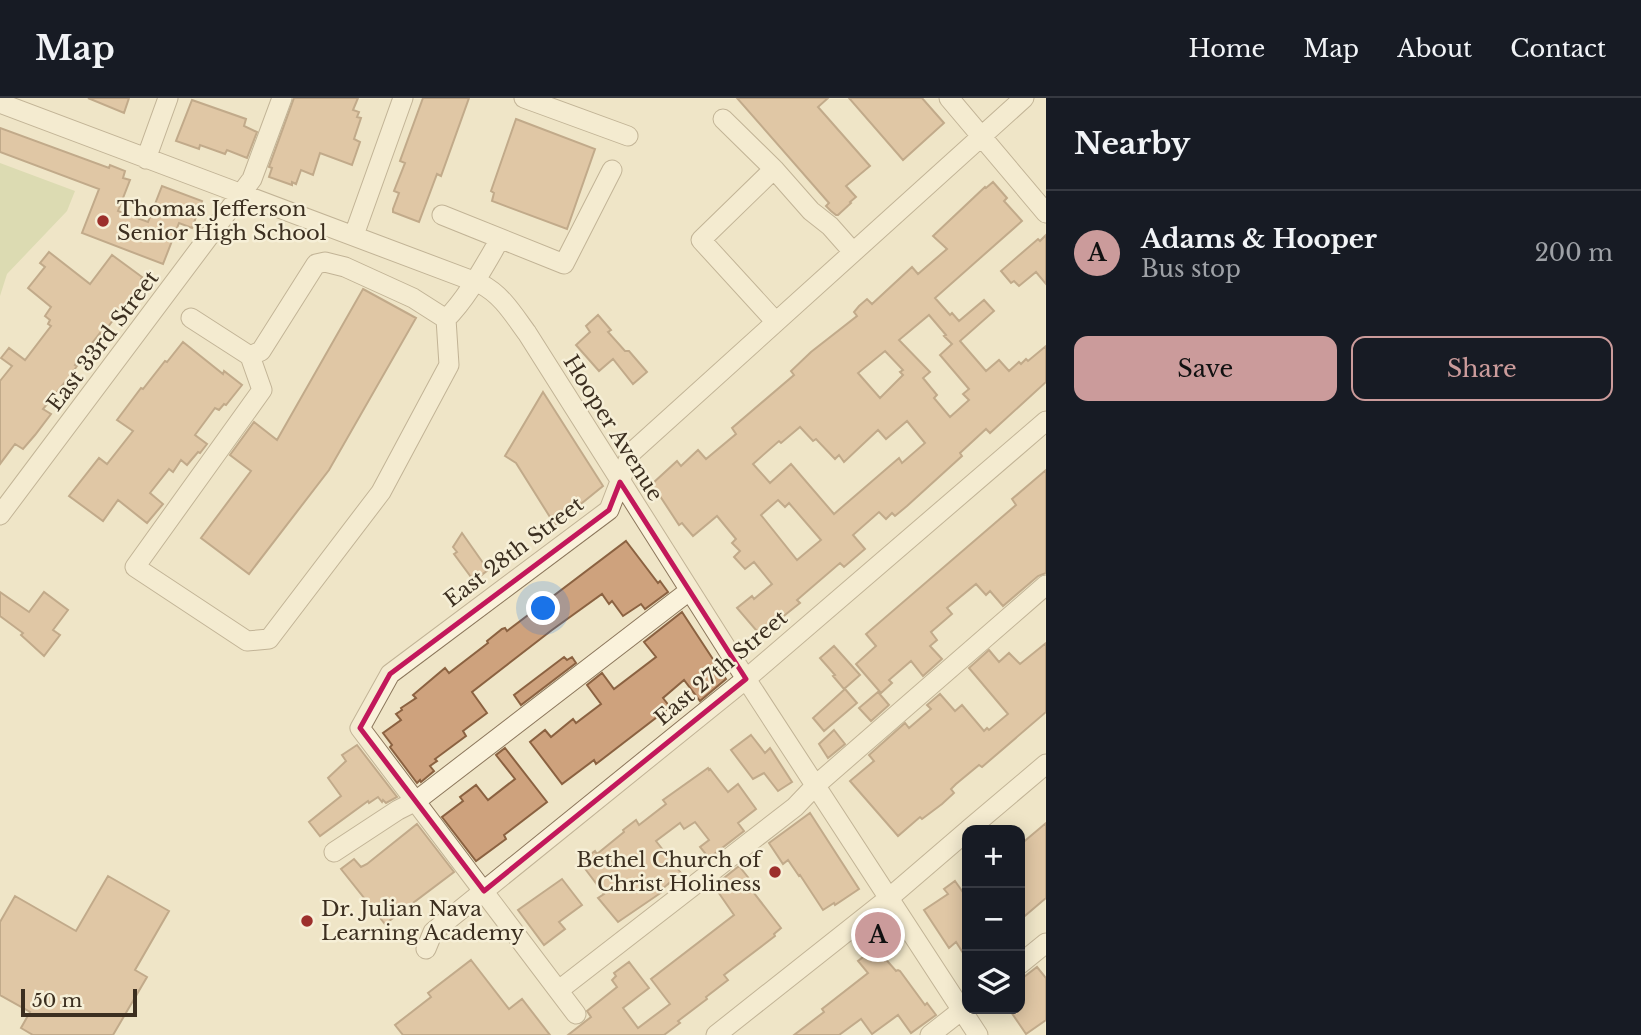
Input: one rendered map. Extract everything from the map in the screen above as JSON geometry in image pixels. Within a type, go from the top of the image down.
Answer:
[{"type":"street","points":[[146,159],[168,98]]},
{"type":"street","name":"East 33rd Street","points":[[0,515],[252,179],[282,98]]},
{"type":"street","points":[[354,235],[403,98]]},
{"type":"street","points":[[524,98],[628,136]]},
{"type":"street","points":[[950,98],[1046,213]]},
{"type":"street","name":"East 28th Street","points":[[576,1014],[360,727],[390,674],[609,510],[631,453],[1024,98]]},
{"type":"street","name":"Hooper Avenue","points":[[0,103],[354,235],[494,291],[520,323],[746,679],[889,898],[962,1004]]},
{"type":"street","points":[[723,118],[853,252]]},
{"type":"street","points":[[774,169],[701,240],[776,322]]},
{"type":"street","points":[[442,215],[564,264],[612,170]]},
{"type":"street","points":[[191,318],[250,356],[262,390],[135,567],[247,641],[269,639],[381,492],[449,365],[446,319],[474,282],[500,239]]},
{"type":"street","points":[[250,356],[261,351],[316,264],[325,262],[345,267],[413,298],[446,319]]},
{"type":"street","name":"East 27th Street","points":[[426,949],[433,932],[746,679],[1046,421]]},
{"type":"street","points":[[559,990],[795,807],[816,785],[1046,585]]},
{"type":"street","points":[[334,852],[416,801],[689,591]]},
{"type":"street","points":[[975,825],[1046,764]]},
{"type":"street","points":[[716,1035],[889,898],[962,836]]},
{"type":"street","points":[[1025,960],[1046,943]]},
{"type":"street","points":[[930,1035],[962,1010]]},
{"type":"street","name":"Hooper Avenue","points":[[968,1014],[978,1035]]},
{"type":"highlighted area","points":[[620,482],[746,679],[484,891],[360,728],[390,674],[609,510]]},
{"type":"green space","points":[[0,163],[75,191],[67,211],[7,274],[0,296]]},
{"type":"building","points":[[88,98],[129,98],[124,113]]},
{"type":"building","points":[[294,98],[358,98],[353,110],[359,112],[357,117],[361,118],[354,139],[360,142],[352,165],[320,153],[313,175],[301,170],[296,184],[269,177],[272,168],[269,167]]},
{"type":"building","points":[[423,98],[469,98],[441,176],[437,174],[419,222],[393,212],[393,209],[399,193],[394,191],[405,163],[400,161]]},
{"type":"building","points":[[737,98],[828,98],[818,107],[870,166],[846,186],[856,197],[851,203],[838,215],[831,211],[826,206],[829,203]]},
{"type":"building","points":[[849,98],[922,98],[944,123],[903,160]]},
{"type":"building","points":[[192,100],[246,119],[244,126],[257,132],[247,158],[227,150],[225,154],[200,145],[199,149],[176,141]]},
{"type":"building","points":[[516,119],[595,149],[567,229],[492,201],[494,193],[491,191]]},
{"type":"building","points":[[0,128],[109,168],[110,165],[125,171],[123,178],[130,180],[118,211],[148,222],[162,186],[202,201],[192,228],[179,223],[163,264],[82,233],[99,189],[0,152]]},
{"type":"building","points":[[993,182],[1007,198],[1004,201],[1022,221],[935,298],[959,321],[984,300],[994,311],[960,341],[986,371],[999,360],[1009,371],[1019,362],[1021,364],[1026,359],[1028,361],[1046,346],[1046,382],[990,433],[986,429],[960,453],[962,456],[895,516],[892,513],[886,519],[879,512],[853,535],[865,549],[844,567],[840,563],[797,600],[800,603],[762,637],[737,608],[752,596],[754,599],[772,584],[754,562],[745,569],[734,557],[740,551],[732,543],[736,539],[717,516],[693,536],[682,523],[679,525],[652,484],[677,461],[681,466],[698,450],[706,459],[736,434],[732,428],[794,375],[791,371],[811,352],[857,316],[854,312],[867,299],[872,304],[912,267],[918,274],[947,249],[933,236]],"holes":[[[929,315],[952,344],[940,355],[969,389],[963,394],[969,400],[950,417],[934,398],[937,395],[923,378],[930,372],[899,340]],[[885,351],[903,370],[900,372],[903,375],[880,398],[858,373]],[[907,421],[925,443],[902,463],[899,458],[834,514],[791,464],[770,483],[753,464],[800,427],[835,459],[839,455],[844,462],[878,430],[886,439]],[[778,500],[785,507],[789,503],[821,540],[797,560],[761,515]]]},
{"type":"building","points":[[1046,235],[1046,284],[1036,272],[1019,286],[1014,281],[1011,283],[1001,271]]},
{"type":"building","points":[[49,252],[90,284],[112,255],[145,282],[133,293],[102,335],[100,333],[43,409],[51,414],[35,435],[23,449],[15,444],[0,464],[0,381],[12,366],[1,358],[9,348],[25,360],[51,326],[48,324],[50,320],[45,316],[51,307],[28,288],[45,267],[40,263]]},
{"type":"building","points":[[363,289],[416,318],[329,470],[249,574],[201,538],[251,471],[230,455],[254,422],[277,440]]},
{"type":"building","points":[[598,315],[611,330],[608,332],[647,372],[633,384],[613,359],[599,371],[576,345],[590,332],[586,326]]},
{"type":"building","points":[[183,342],[223,374],[224,371],[242,385],[226,405],[219,410],[215,408],[195,435],[207,444],[200,453],[187,465],[181,460],[173,472],[169,469],[150,493],[163,504],[147,523],[118,500],[103,521],[69,496],[99,458],[107,464],[133,431],[117,420],[141,388],[143,389]]},
{"type":"building","points":[[543,392],[603,486],[555,525],[516,463],[505,456]]},
{"type":"building","points":[[1046,470],[1046,573],[1038,576],[1003,606],[990,591],[986,595],[976,584],[947,608],[952,614],[931,632],[937,640],[930,646],[942,659],[923,676],[911,661],[889,680],[892,683],[881,693],[856,664],[876,646],[866,634],[1016,505],[1012,499]]},
{"type":"building","points":[[462,533],[488,570],[474,581],[454,554],[457,552],[453,547]]},
{"type":"building","points":[[626,541],[668,592],[645,609],[641,604],[623,616],[612,601],[609,604],[602,594],[552,630],[472,692],[487,713],[463,731],[466,736],[435,759],[437,761],[430,766],[434,771],[417,783],[383,733],[401,720],[396,714],[401,708],[416,698],[413,695],[445,668],[449,673],[502,629],[507,631]]},
{"type":"building","points":[[0,592],[29,612],[44,592],[68,610],[53,630],[60,635],[44,656],[21,635],[23,633],[0,616]]},
{"type":"building","points":[[682,612],[726,679],[700,701],[684,680],[663,698],[670,707],[596,764],[594,760],[562,784],[530,742],[545,730],[551,737],[573,719],[576,723],[601,704],[587,685],[602,673],[614,689],[656,657],[644,642]]},
{"type":"building","points":[[1046,643],[1046,712],[982,767],[979,765],[956,784],[951,789],[954,793],[942,804],[922,819],[920,817],[898,836],[850,781],[874,761],[869,755],[905,723],[909,728],[931,709],[927,705],[940,694],[955,711],[962,705],[984,731],[987,728],[989,730],[1008,714],[969,668],[989,650],[999,662],[1009,653],[1020,664]]},
{"type":"building","points":[[834,646],[860,675],[844,689],[820,658]]},
{"type":"building","points":[[564,657],[567,660],[572,657],[576,663],[521,705],[514,695]]},
{"type":"building","points":[[845,689],[857,703],[824,731],[813,718]]},
{"type":"building","points":[[878,692],[889,705],[871,721],[859,708]]},
{"type":"building","points":[[834,730],[845,744],[828,758],[819,744]]},
{"type":"building","points":[[751,735],[765,753],[770,748],[792,782],[778,791],[764,773],[753,779],[731,750]]},
{"type":"building","points":[[357,745],[397,797],[386,803],[378,797],[369,803],[368,801],[320,836],[309,822],[341,796],[328,778],[346,761],[342,755]]},
{"type":"building","points":[[505,748],[547,802],[504,835],[506,839],[476,861],[442,817],[463,801],[460,797],[476,785],[488,800],[515,779],[496,755]]},
{"type":"building","points":[[708,768],[728,792],[738,784],[756,809],[738,823],[744,831],[709,858],[700,847],[709,840],[695,822],[684,829],[680,823],[656,841],[681,873],[661,890],[662,892],[618,922],[598,898],[604,894],[580,862],[595,851],[597,854],[636,820],[639,825],[666,804],[663,800]]},
{"type":"building","points":[[810,813],[859,889],[823,910],[788,860],[783,864],[769,843]]},
{"type":"building","points":[[1046,823],[1046,898],[1025,916],[1025,888],[1025,841]]},
{"type":"building","points":[[417,824],[454,872],[385,924],[341,869],[354,859],[361,867],[367,864]]},
{"type":"building","points":[[739,866],[751,881],[747,884],[781,928],[775,936],[724,975],[728,980],[664,1035],[568,1035],[591,1017],[587,1011],[617,987],[612,980],[616,976],[614,973],[629,962],[649,988],[623,1008],[638,1028],[670,1004],[651,979],[734,915],[714,886]]},
{"type":"building","points":[[108,876],[169,911],[135,970],[147,977],[113,1035],[33,1035],[21,1028],[30,1012],[0,995],[0,922],[15,896],[76,931]]},
{"type":"building","points":[[562,879],[582,905],[559,922],[565,929],[544,945],[518,910]]},
{"type":"building","points":[[955,881],[962,891],[962,951],[956,942],[949,948],[924,910],[948,894],[944,889]]},
{"type":"building","points":[[871,951],[877,960],[883,956],[896,971],[900,971],[925,1005],[927,1003],[936,1015],[911,1033],[898,1015],[872,1034],[861,1019],[839,1035],[794,1035],[868,973],[858,961]]},
{"type":"building","points":[[471,960],[509,1009],[522,999],[550,1035],[403,1035],[395,1025],[431,997],[428,993]]},
{"type":"building","points":[[1037,967],[1046,978],[1046,1020],[1026,1034],[1012,1014],[1025,1014],[1025,976]]},
{"type":"place","name":"Thomas Jefferson Senior High School","points":[[103,221]]},
{"type":"place","name":"Bethel Church of Christ Holiness","points":[[775,872]]},
{"type":"place","name":"Dr. Julian Nava Learning Academy","points":[[307,921]]},
{"type":"place","name":"Adams & Hooper","points":[[878,935]]}]
